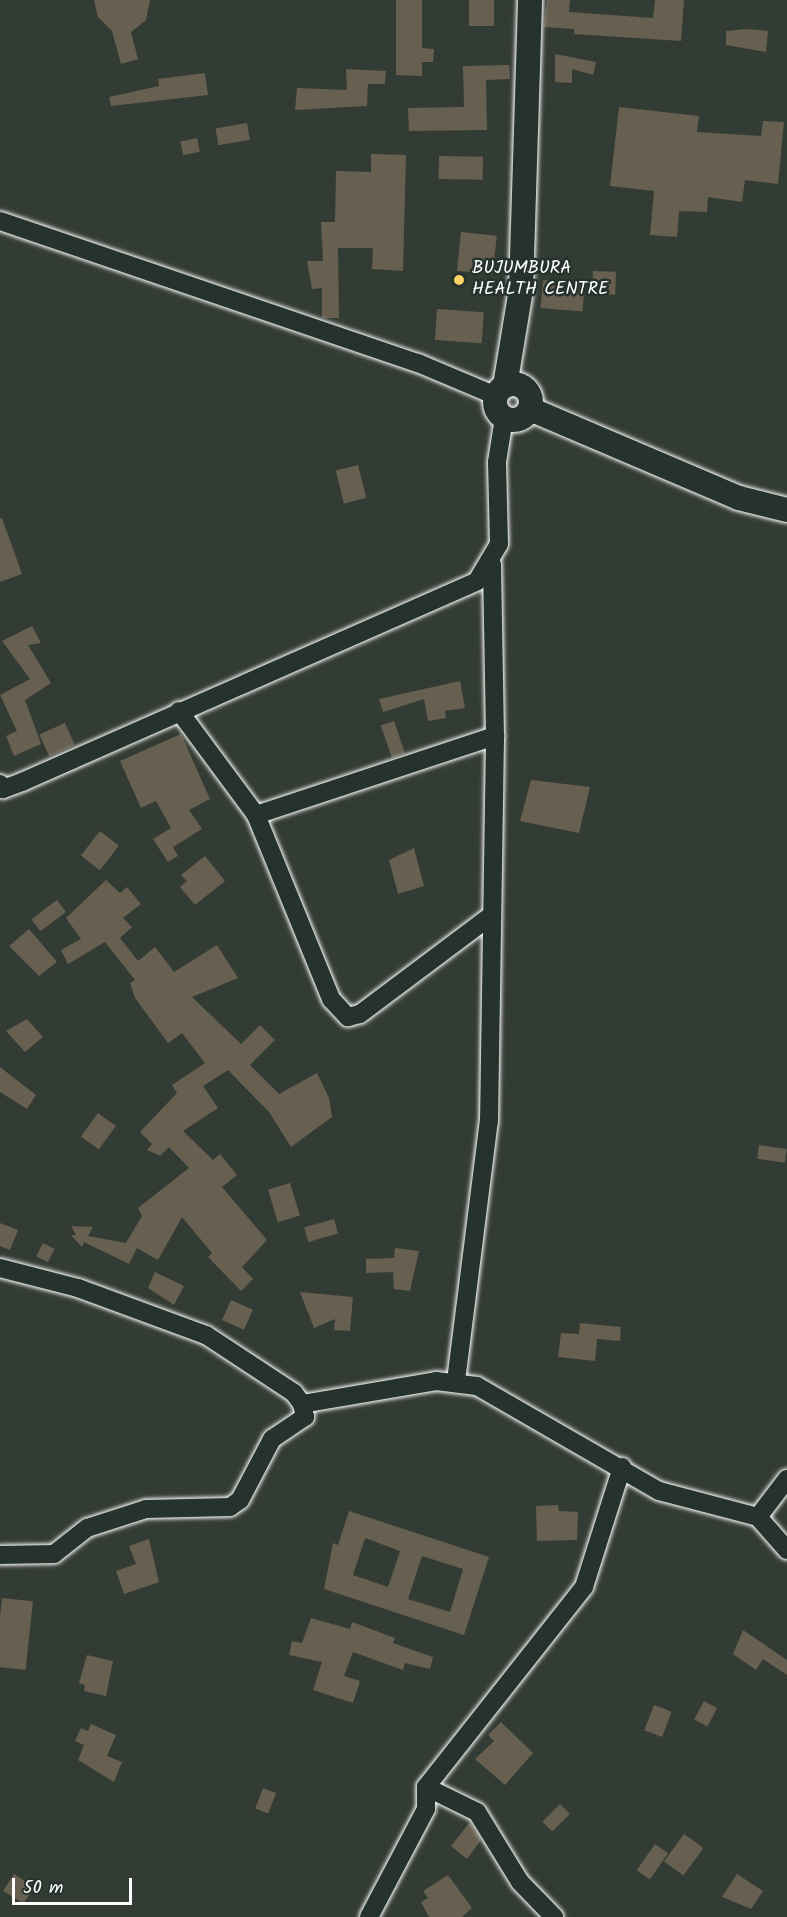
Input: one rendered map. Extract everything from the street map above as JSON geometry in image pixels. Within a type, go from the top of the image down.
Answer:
[{"type":"street","points":[[456,1381],[488,1132],[489,917],[495,736],[492,564],[499,544],[497,462],[502,400],[521,289],[530,0]]},
{"type":"street","points":[[0,221],[418,363],[502,400],[522,418],[530,409]]},
{"type":"street","points":[[502,400],[525,389],[530,409]]},
{"type":"street","points":[[530,409],[739,498],[787,510]]},
{"type":"street","points":[[1,788],[477,581],[492,564]]},
{"type":"street","points":[[179,711],[256,815],[331,999],[348,1017],[360,1014],[489,917]]},
{"type":"street","points":[[256,815],[495,736]]},
{"type":"street","points":[[0,1268],[78,1288],[206,1335],[294,1393],[302,1404],[305,1417],[272,1439],[240,1500],[230,1507],[146,1509],[87,1528],[54,1554],[0,1555]]},
{"type":"street","points":[[302,1404],[456,1381],[477,1386],[659,1491],[758,1517],[787,1550]]},
{"type":"street","points":[[369,1917],[426,1809],[426,1787],[578,1596],[621,1467]]},
{"type":"street","points":[[758,1517],[787,1479]]},
{"type":"street","points":[[426,1787],[477,1812],[520,1882],[554,1917]]},
{"type":"building","points":[[94,0],[150,0],[146,20],[131,32],[138,59],[121,64],[112,31],[98,17]]},
{"type":"building","points":[[396,0],[422,0],[422,48],[434,49],[433,62],[422,62],[422,76],[396,75]]},
{"type":"building","points":[[469,0],[494,0],[494,26],[469,26]]},
{"type":"building","points":[[547,0],[570,0],[569,12],[653,18],[655,0],[684,0],[681,41],[574,34],[574,29],[544,27]]},
{"type":"building","points":[[747,29],[768,31],[766,52],[726,45],[726,31]]},
{"type":"building","points":[[555,54],[596,62],[593,75],[572,69],[572,83],[555,82]]},
{"type":"building","points":[[509,65],[510,79],[486,80],[487,130],[409,131],[408,108],[464,107],[463,66]]},
{"type":"building","points":[[346,69],[386,71],[385,84],[368,84],[367,106],[295,110],[297,88],[347,90]]},
{"type":"building","points":[[205,73],[208,95],[111,106],[109,97],[159,86],[158,79]]},
{"type":"building","points":[[619,107],[699,116],[697,132],[761,136],[763,121],[784,122],[778,184],[745,180],[742,202],[708,197],[707,212],[679,211],[677,237],[650,235],[654,191],[610,186]]},
{"type":"building","points":[[247,123],[250,140],[218,145],[215,129]]},
{"type":"building","points":[[197,138],[200,152],[183,155],[180,142]]},
{"type":"building","points":[[371,154],[406,155],[403,271],[372,269],[373,248],[338,248],[339,318],[322,318],[322,288],[312,289],[307,261],[323,261],[321,222],[335,222],[336,171],[371,172]]},
{"type":"building","points":[[439,156],[483,157],[483,180],[439,179]]},
{"type":"building","points":[[461,232],[497,236],[493,275],[457,271]]},
{"type":"building","points":[[593,271],[616,272],[615,295],[592,294]]},
{"type":"building","points":[[543,280],[585,284],[582,312],[541,308]]},
{"type":"building","points":[[437,309],[484,312],[482,343],[435,340]]},
{"type":"building","points":[[358,465],[366,498],[344,504],[336,471]]},
{"type":"building","points":[[2,518],[22,574],[0,582],[0,519]]},
{"type":"building","points":[[32,626],[41,643],[28,645],[51,683],[25,700],[41,744],[14,756],[6,736],[17,731],[0,695],[30,679],[2,641]]},
{"type":"building","points":[[460,681],[465,708],[445,711],[446,718],[428,721],[424,699],[383,712],[379,699]]},
{"type":"building","points":[[394,721],[405,753],[392,758],[381,726]]},
{"type":"building","points":[[65,723],[75,745],[49,756],[39,734]]},
{"type":"building","points":[[181,734],[210,799],[189,810],[202,829],[173,847],[178,856],[168,862],[153,839],[171,828],[156,801],[141,808],[120,761]]},
{"type":"building","points":[[531,780],[590,787],[579,833],[520,821]]},
{"type":"building","points":[[100,831],[119,846],[100,870],[81,855]]},
{"type":"building","points":[[414,848],[424,886],[398,894],[389,860]]},
{"type":"building","points":[[205,856],[225,881],[195,905],[180,887],[187,881],[181,875]]},
{"type":"building","points":[[106,880],[120,893],[127,887],[141,904],[123,918],[132,927],[120,938],[138,961],[155,947],[174,972],[217,945],[238,978],[192,997],[241,1044],[260,1025],[275,1040],[250,1065],[279,1094],[317,1073],[329,1098],[332,1117],[291,1147],[269,1112],[228,1070],[203,1086],[218,1108],[183,1131],[213,1160],[220,1154],[237,1175],[222,1187],[267,1240],[242,1267],[253,1279],[241,1291],[208,1257],[212,1253],[182,1217],[158,1260],[137,1248],[129,1264],[84,1242],[82,1247],[71,1235],[76,1235],[71,1226],[93,1227],[88,1236],[126,1243],[142,1216],[138,1208],[189,1168],[169,1147],[160,1156],[147,1150],[152,1144],[140,1132],[177,1093],[172,1085],[205,1063],[182,1033],[168,1043],[135,998],[130,983],[135,980],[105,942],[68,964],[61,950],[81,939],[66,918]]},
{"type":"building","points":[[57,900],[66,912],[40,931],[31,919]]},
{"type":"building","points":[[29,929],[57,962],[39,976],[9,946]]},
{"type":"building","points":[[27,1019],[43,1037],[25,1052],[6,1031]]},
{"type":"building","points":[[0,1067],[36,1095],[27,1109],[0,1092]]},
{"type":"building","points":[[98,1113],[116,1126],[99,1149],[81,1136]]},
{"type":"building","points":[[759,1145],[787,1149],[785,1163],[757,1159]]},
{"type":"building","points":[[290,1183],[300,1216],[278,1222],[268,1190]]},
{"type":"building","points":[[334,1219],[338,1233],[308,1242],[304,1228]]},
{"type":"building","points":[[0,1223],[18,1230],[10,1250],[0,1246]]},
{"type":"building","points":[[43,1243],[55,1249],[48,1262],[36,1256]]},
{"type":"building","points":[[395,1248],[419,1251],[410,1291],[394,1289],[393,1272],[366,1273],[366,1259],[394,1258]]},
{"type":"building","points":[[155,1272],[184,1286],[174,1305],[148,1288]]},
{"type":"building","points":[[300,1292],[353,1297],[350,1331],[334,1330],[335,1319],[314,1328]]},
{"type":"building","points":[[231,1300],[253,1310],[244,1330],[222,1320]]},
{"type":"building","points":[[580,1323],[621,1327],[620,1341],[597,1339],[595,1361],[558,1357],[561,1333],[579,1334]]},
{"type":"building","points":[[558,1505],[559,1511],[578,1512],[577,1540],[537,1541],[536,1506]]},
{"type":"building","points":[[349,1511],[489,1557],[464,1635],[324,1589],[333,1543],[338,1545]],"holes":[[[365,1538],[400,1551],[388,1587],[353,1575]],[[422,1556],[463,1569],[450,1612],[408,1599]]]},
{"type":"building","points":[[149,1539],[159,1582],[124,1594],[116,1571],[136,1564],[129,1546]]},
{"type":"building","points":[[2,1598],[33,1601],[26,1670],[0,1667]]},
{"type":"building","points":[[311,1618],[350,1629],[352,1622],[395,1638],[393,1643],[433,1657],[430,1669],[405,1663],[403,1670],[353,1652],[344,1676],[360,1681],[353,1703],[313,1690],[322,1662],[289,1655],[292,1641],[302,1643]]},
{"type":"building","points":[[743,1630],[787,1660],[787,1675],[763,1659],[756,1670],[733,1654]]},
{"type":"building","points":[[87,1655],[113,1661],[106,1696],[84,1691],[85,1685],[79,1683]]},
{"type":"building","points":[[704,1701],[717,1708],[707,1727],[694,1720]]},
{"type":"building","points":[[654,1705],[672,1712],[662,1737],[644,1730]]},
{"type":"building","points":[[501,1722],[533,1753],[505,1785],[475,1759],[494,1741],[488,1735]]},
{"type":"building","points":[[91,1724],[116,1735],[107,1756],[122,1762],[114,1782],[78,1760],[84,1745],[75,1741],[81,1728],[88,1731]]},
{"type":"building","points":[[263,1788],[276,1793],[268,1814],[255,1809]]},
{"type":"building","points":[[560,1804],[570,1814],[552,1832],[542,1822]]},
{"type":"building","points":[[470,1822],[481,1840],[467,1859],[451,1846]]},
{"type":"building","points":[[684,1834],[703,1848],[683,1876],[664,1862]]},
{"type":"building","points":[[655,1844],[668,1853],[650,1879],[637,1870]]},
{"type":"building","points":[[14,1874],[34,1887],[23,1904],[3,1891]]},
{"type":"building","points":[[737,1874],[763,1891],[751,1909],[722,1897]]},
{"type":"building","points":[[448,1875],[472,1908],[462,1917],[429,1917],[421,1902],[428,1898],[423,1891]]},
{"type":"place","name":"BUJUMBURA HEALTH CENTRE","points":[[459,280]]}]
